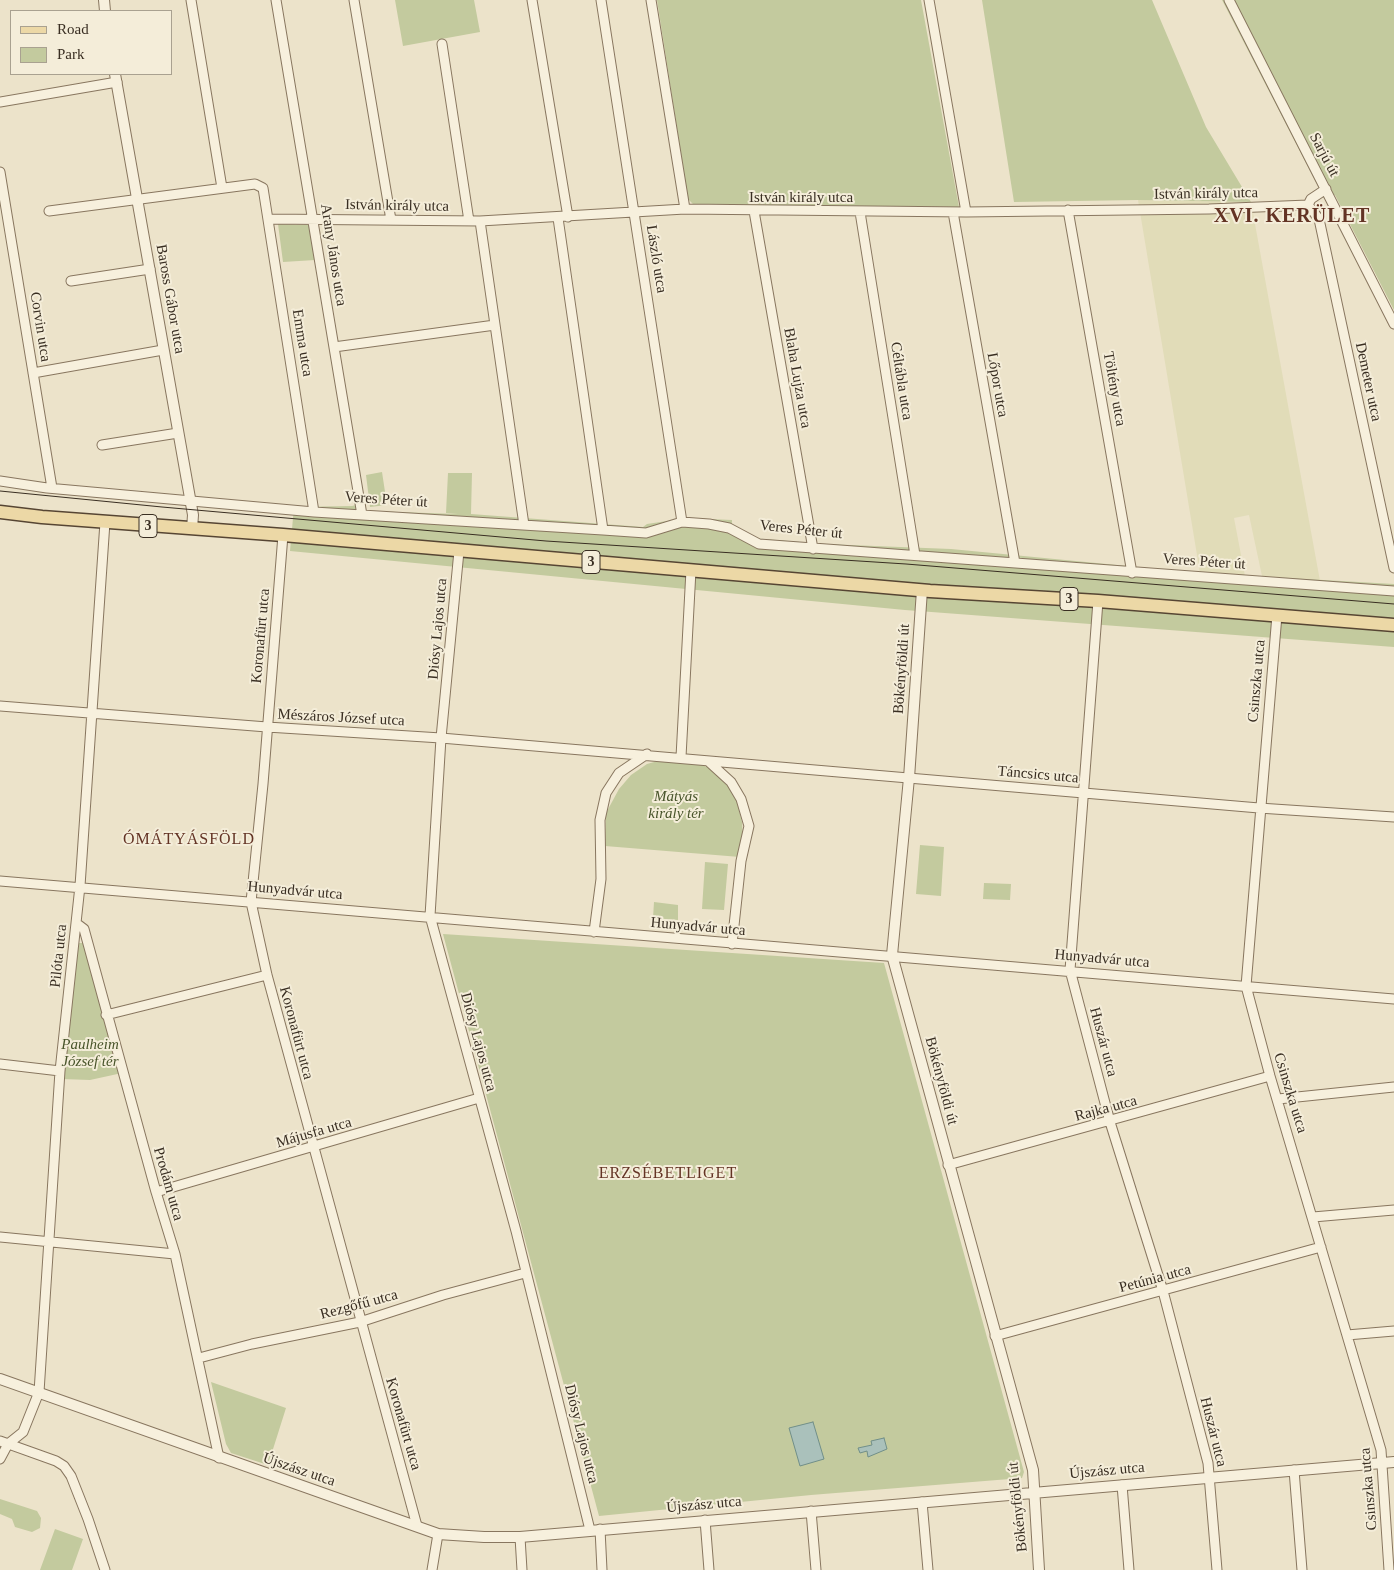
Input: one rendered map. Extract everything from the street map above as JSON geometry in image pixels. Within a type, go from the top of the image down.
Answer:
[{"type":"main road","name":"3","points":[[0,512],[922,590],[1098,601],[1394,625]]},
{"type":"street","points":[[49,211],[222,188],[191,0]]},
{"type":"street","name":"Arany János utca","points":[[276,0],[362,515]]},
{"type":"street","points":[[354,0],[391,220]]},
{"type":"street","points":[[532,0],[568,217]]},
{"type":"street","name":"László utca","points":[[601,0],[682,522]]},
{"type":"street","points":[[651,0],[685,209]]},
{"type":"street","points":[[929,0],[966,212]]},
{"type":"street","name":"Sarjú út","points":[[1229,0],[1394,324]]},
{"type":"street","points":[[442,44],[469,221]]},
{"type":"street","points":[[0,102],[116,78]]},
{"type":"street","name":"Baross Gábor utca","points":[[116,78],[193,515],[192,529]]},
{"type":"street","name":"Corvin utca","points":[[0,172],[4,220],[33,373],[52,488]]},
{"type":"street","name":"Emma utca","points":[[222,188],[255,184],[263,188],[314,512]]},
{"type":"street","points":[[1308,205],[1311,199],[1326,189]]},
{"type":"street","name":"István király utca","points":[[269,219],[480,221],[558,218],[685,209],[966,212],[1308,205]]},
{"type":"street","name":"Demeter utca","points":[[1308,205],[1319,219],[1394,568]]},
{"type":"street","name":"Töltény utca","points":[[1068,210],[1132,573]]},
{"type":"street","name":"Blaha Lujza utca","points":[[754,211],[813,549]]},
{"type":"street","name":"Céltábla utca","points":[[860,212],[915,554]]},
{"type":"street","name":"Lőpor utca","points":[[953,212],[1015,563]]},
{"type":"street","points":[[558,218],[603,530]]},
{"type":"street","points":[[480,221],[524,525]]},
{"type":"street","points":[[71,281],[150,269]]},
{"type":"street","points":[[334,347],[495,325]]},
{"type":"street","points":[[33,373],[163,350]]},
{"type":"street","points":[[102,445],[178,432]]},
{"type":"street","name":"Veres Péter út","points":[[0,481],[190,502],[314,512],[646,533],[682,522],[730,528],[759,544],[813,549],[915,554],[1132,573],[1394,591]]},
{"type":"street","name":"Pilóta utca","points":[[39,1392],[60,1071],[80,886],[104,522]]},
{"type":"street","name":"Koronafürt utca","points":[[283,535],[251,902],[266,975],[417,1526]]},
{"type":"street","name":"Diósy Lajos utca","points":[[459,551],[441,738],[430,916],[595,1529],[602,1570]]},
{"type":"street","points":[[681,757],[691,570]]},
{"type":"street","name":"Bökényföldi út","points":[[922,590],[909,778],[892,956],[1033,1470],[1040,1570]]},
{"type":"street","name":"Huszár utca","points":[[1098,601],[1085,793],[1070,970],[1110,1122],[1163,1291],[1210,1478],[1217,1570]]},
{"type":"street","name":"Csinszka utca","points":[[1277,615],[1259,808],[1246,986],[1270,1076],[1381,1450],[1389,1570]]},
{"type":"street","name":"Mészáros József utca","points":[[0,706],[681,757]]},
{"type":"street","points":[[594,932],[601,879],[600,820],[606,793],[619,773],[647,754]]},
{"type":"street","name":"Táncsics utca","points":[[681,757],[708,761],[1259,808],[1394,817]]},
{"type":"street","points":[[708,761],[731,782],[741,800],[749,826],[741,861],[732,944]]},
{"type":"street","name":"Hunyadvár utca","points":[[0,881],[80,886],[732,944],[1070,970],[1394,999]]},
{"type":"street","name":"Prodám utca","points":[[76,923],[84,929],[106,1015],[175,1254],[219,1458]]},
{"type":"street","points":[[106,1015],[266,975]]},
{"type":"street","points":[[0,1064],[60,1071]]},
{"type":"street","name":"Rajka utca","points":[[948,1165],[1110,1122],[1270,1076]]},
{"type":"street","points":[[1278,1099],[1394,1086]]},
{"type":"street","name":"Májusfa utca","points":[[156,1192],[313,1148],[479,1098]]},
{"type":"street","points":[[1313,1217],[1394,1210]]},
{"type":"street","points":[[0,1237],[175,1254]]},
{"type":"street","name":"Petúnia utca","points":[[995,1336],[1321,1247]]},
{"type":"street","name":"Rezgőfű utca","points":[[198,1358],[252,1344],[360,1322],[443,1294],[525,1273]]},
{"type":"street","points":[[1347,1335],[1394,1331]]},
{"type":"street","name":"Újszász utca","points":[[0,1379],[438,1534],[520,1537],[595,1529],[1394,1462]]},
{"type":"street","points":[[0,1459],[4,1442],[23,1432],[39,1392]]},
{"type":"street","points":[[4,1442],[64,1466],[71,1476],[88,1518],[105,1570]]},
{"type":"street","points":[[1294,1470],[1302,1570]]},
{"type":"street","points":[[1122,1484],[1128,1570]]},
{"type":"street","points":[[922,1502],[928,1570]]},
{"type":"street","points":[[811,1511],[816,1570]]},
{"type":"street","points":[[705,1520],[709,1570]]},
{"type":"street","points":[[432,1570],[438,1534]]},
{"type":"street","points":[[520,1537],[522,1570]]},
{"type":"shaded area","points":[[1138,200],[1251,202],[1320,581],[1262,576],[1249,515],[1234,518],[1245,576],[1200,573]]},
{"type":"green space","points":[[395,0],[474,0],[480,32],[403,46]]},
{"type":"green space","points":[[657,0],[921,0],[959,207],[693,204],[688,199]]},
{"type":"green space","points":[[982,0],[1152,0],[1206,127],[1251,202],[1138,200],[1014,202]]},
{"type":"green space","points":[[1222,0],[1394,0],[1394,310],[1335,195],[1323,196]]},
{"type":"green space","points":[[278,224],[309,225],[315,260],[283,262]]},
{"type":"green space","points":[[382,472],[387,505],[370,507],[366,475]]},
{"type":"green space","points":[[448,473],[472,473],[471,514],[643,527],[647,524],[687,518],[732,520],[732,524],[752,538],[824,544],[951,549],[1200,573],[1394,584],[1394,647],[905,610],[290,551],[294,507],[352,506],[364,503],[366,511],[458,514],[446,513]]},
{"type":"green space","name":"Mátyás király tér","points":[[665,759],[690,761],[710,768],[725,780],[737,802],[742,822],[743,841],[740,857],[605,846],[606,813],[619,789],[631,775],[647,764]]},
{"type":"green space","points":[[920,845],[944,847],[941,896],[916,894]]},
{"type":"green space","points":[[705,862],[728,864],[724,910],[702,909]]},
{"type":"green space","points":[[984,883],[1011,884],[1010,900],[983,899]]},
{"type":"green space","points":[[654,902],[678,905],[678,920],[653,918]]},
{"type":"green space","points":[[443,934],[884,963],[1024,1472],[1022,1478],[811,1495],[599,1516]]},
{"type":"green space","name":"Paulheim József tér","points":[[76,943],[86,943],[122,1073],[90,1080],[61,1079]]},
{"type":"green space","points":[[211,1382],[286,1408],[268,1465],[231,1453],[226,1444]]},
{"type":"green space","points":[[0,1499],[37,1511],[41,1518],[40,1528],[32,1532],[15,1527],[12,1519],[0,1514]]},
{"type":"green space","points":[[55,1529],[83,1539],[72,1570],[40,1570]]},
{"type":"water","points":[[813,1422],[824,1459],[800,1466],[789,1428]]},
{"type":"water","points":[[884,1438],[887,1449],[868,1457],[867,1451],[860,1453],[858,1448],[872,1445],[871,1441]]},
{"type":"tram line","points":[[0,491],[546,541],[906,564],[1394,604]]},
{"type":"district","name":"XVI. KERÜLET","points":[[1292,217]]},
{"type":"district","name":"ÓMÁTYÁSFÖLD","points":[[189,840]]},
{"type":"district","name":"ERZSÉBETLIGET","points":[[668,1174]]}]
